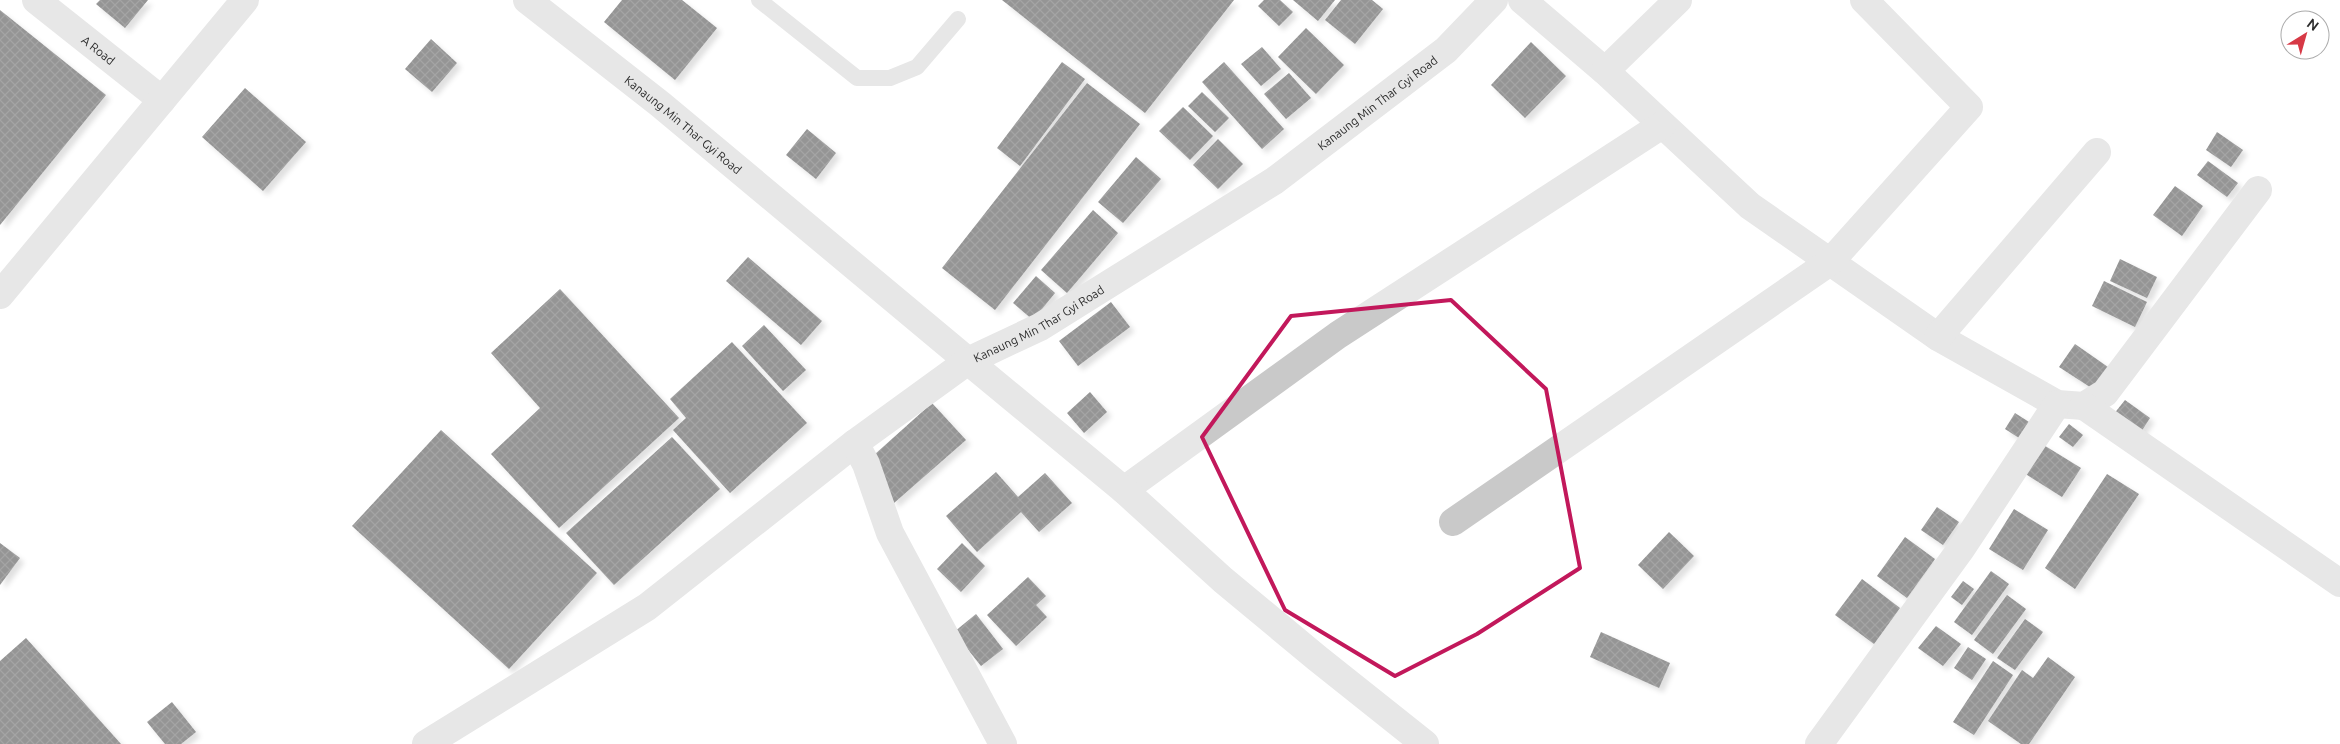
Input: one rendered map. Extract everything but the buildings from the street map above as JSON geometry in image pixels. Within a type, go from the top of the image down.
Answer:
[{"type":"street","name":"A Road","points":[[36,0],[162,100]]},
{"type":"street","points":[[0,295],[245,0]]},
{"type":"street","name":"Kanaung Min Thar Gyi Road","points":[[527,0],[660,104],[968,361],[1040,326],[1274,181],[1446,50],[1494,0]]},
{"type":"street","points":[[1522,0],[1605,71],[1750,206],[1938,337],[2057,404],[2084,406],[2340,583]]},
{"type":"street","points":[[1605,71],[1678,0]]},
{"type":"street","points":[[1453,522],[1830,262],[1969,107],[1864,0]]},
{"type":"street","points":[[1124,490],[1338,335],[1662,125]]},
{"type":"street","points":[[1938,337],[2097,152]]},
{"type":"street","points":[[2084,406],[2105,394],[2258,190]]},
{"type":"street","points":[[426,744],[648,606],[855,443],[968,361],[1124,490],[1223,580],[1425,744]]},
{"type":"street","points":[[1819,744],[1961,548],[2057,404]]},
{"type":"street","points":[[855,443],[866,464],[890,533],[1003,744]]},
{"type":"lane","points":[[760,0],[857,78],[890,78],[917,67],[958,19]]},
{"type":"highlighted area","points":[[1451,300],[1546,389],[1580,568],[1477,634],[1395,676],[1285,610],[1202,437],[1291,316]]}]
